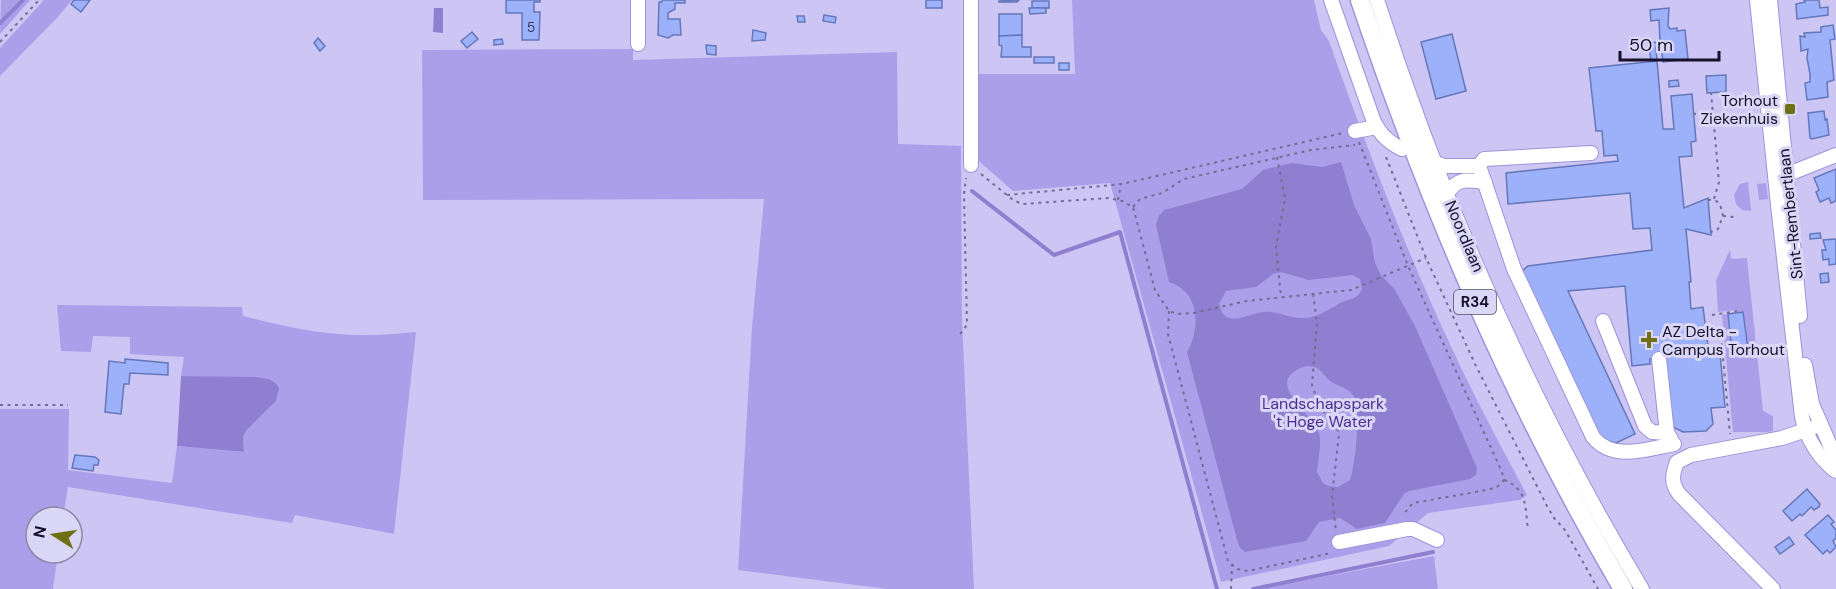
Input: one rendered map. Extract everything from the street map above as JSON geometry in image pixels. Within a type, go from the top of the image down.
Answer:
[{"type":"main road","name":"Noordlaan","points":[[1349,0],[1402,149],[1456,281],[1512,405],[1570,519],[1611,589]]},
{"type":"main road","name":"Noordlaan","points":[[1359,0],[1411,146],[1470,291],[1546,448],[1623,589]]},
{"type":"street","points":[[638,0],[638,44]]},
{"type":"street","points":[[971,0],[971,165]]},
{"type":"street","points":[[1331,0],[1363,93],[1380,132],[1402,149]]},
{"type":"street","name":"Noordlaan","points":[[1377,0],[1435,163],[1484,281],[1545,412],[1642,589]]},
{"type":"street","name":"Sint-Rembertlaan","points":[[1764,4],[1805,430],[1827,465],[1836,471]]},
{"type":"street","points":[[1357,138],[1380,132]]},
{"type":"street","points":[[1479,166],[1484,159],[1591,153]]},
{"type":"street","points":[[1780,176],[1836,155]]},
{"type":"street","points":[[1435,163],[1444,166],[1479,166]]},
{"type":"street","points":[[1479,166],[1514,268],[1593,437],[1607,448],[1631,453],[1670,438]]},
{"type":"street","points":[[1447,193],[1455,183],[1466,180],[1485,183]]},
{"type":"street","points":[[1603,321],[1645,426],[1652,432],[1670,438],[1691,456]]},
{"type":"street","name":"Sint-Rembertlaan","points":[[1799,350],[1812,404],[1836,459]]},
{"type":"street","points":[[1659,359],[1670,438]]},
{"type":"street","points":[[1773,589],[1688,505],[1673,485],[1673,474],[1677,462],[1691,456],[1782,438],[1820,425]]},
{"type":"street","points":[[1340,547],[1396,532],[1425,535]]},
{"type":"path","points":[[0,42],[39,0]]},
{"type":"path","points":[[1711,92],[1719,182],[1714,199]]},
{"type":"path","points":[[1694,114],[1713,113]]},
{"type":"path","points":[[1133,207],[1140,199],[1162,193],[1184,179],[1380,132],[1390,168],[1426,258],[1518,452],[1547,506],[1565,530],[1598,589]]},
{"type":"path","points":[[1007,195],[1122,184],[1266,150],[1357,138]]},
{"type":"path","points":[[1357,138],[1408,266],[1504,480],[1520,489],[1524,499],[1528,530]]},
{"type":"path","points":[[1266,150],[1268,159]]},
{"type":"path","points":[[1277,157],[1285,204],[1276,246],[1281,297]]},
{"type":"path","points":[[960,334],[967,325],[964,194],[966,177],[971,165],[1007,195],[1027,205],[1104,198],[1118,200],[1133,207]]},
{"type":"path","points":[[1118,200],[1122,184]]},
{"type":"path","points":[[1708,200],[1714,199]]},
{"type":"path","points":[[1711,232],[1718,229],[1723,216],[1721,208],[1714,199]]},
{"type":"path","points":[[1133,207],[1155,290],[1169,311],[1177,314],[1281,297],[1343,292],[1359,288],[1426,258]]},
{"type":"path","points":[[1723,216],[1734,217]]},
{"type":"path","points":[[1313,293],[1317,330],[1312,385],[1315,397],[1339,434],[1333,485],[1335,525]]},
{"type":"path","points":[[1169,311],[1168,334],[1228,561],[1232,566],[1248,571],[1340,547]]},
{"type":"path","points":[[1712,315],[1738,311]]},
{"type":"path","points":[[1721,336],[1730,434]]},
{"type":"path","points":[[0,405],[68,405]]},
{"type":"path","points":[[1396,532],[1406,510],[1413,503],[1487,490],[1497,487],[1504,480]]},
{"type":"path","points":[[1231,589],[1232,566]]},
{"type":"green space","points":[[1,0],[30,0],[0,34]]},
{"type":"green space","points":[[44,0],[72,0],[0,76],[0,48]]},
{"type":"green space","name":"Landschapspark 't Hoge Water","points":[[1072,0],[1314,0],[1321,30],[1329,41],[1410,254],[1473,393],[1527,495],[1520,500],[1428,513],[1389,546],[1221,582],[1110,183],[1013,191],[980,162],[977,156],[977,74],[1075,74]]},
{"type":"green space","points":[[633,49],[633,60],[897,52],[898,144],[961,146],[962,320],[974,589],[887,589],[738,570],[752,327],[764,199],[423,200],[422,50]]},
{"type":"green space","points":[[1748,182],[1751,211],[1742,210],[1736,204],[1734,195],[1740,184]]},
{"type":"green space","points":[[1766,183],[1768,199],[1759,200],[1757,184]]},
{"type":"green space","points":[[1730,250],[1731,259],[1747,258],[1763,411],[1773,416],[1773,431],[1769,432],[1733,432],[1722,315],[1728,314],[1732,350],[1738,313],[1737,310],[1718,312],[1716,280]]},
{"type":"green space","points":[[57,305],[242,307],[243,316],[321,332],[369,335],[416,332],[394,534],[295,515],[292,523],[68,487],[65,505],[24,505],[24,565],[56,565],[53,589],[0,589],[0,409],[69,409],[68,470],[172,483],[177,446],[244,452],[243,437],[246,431],[276,401],[267,378],[181,376],[184,357],[130,354],[130,337],[93,336],[91,352],[61,351]]},
{"type":"green space","points":[[1434,556],[1438,589],[1258,589]]},
{"type":"shaded area","points":[[434,8],[443,8],[443,33],[433,32]]},
{"type":"shaded area","points":[[1341,162],[1354,205],[1371,239],[1375,263],[1381,275],[1395,290],[1415,326],[1477,468],[1476,475],[1470,479],[1409,491],[1404,494],[1385,523],[1357,529],[1340,518],[1319,522],[1306,541],[1245,552],[1240,548],[1237,540],[1187,352],[1192,343],[1196,322],[1195,312],[1187,294],[1169,282],[1156,225],[1158,217],[1164,210],[1242,189],[1263,170],[1292,163],[1322,167]],"holes":[[[1281,272],[1309,280],[1353,275],[1360,279],[1362,289],[1355,297],[1312,317],[1300,318],[1261,312],[1233,319],[1223,314],[1219,304],[1226,291],[1256,287],[1273,274]],[[1306,366],[1317,368],[1329,380],[1348,390],[1356,402],[1357,437],[1352,473],[1350,480],[1338,487],[1323,483],[1317,472],[1319,433],[1288,389],[1288,380],[1293,373]]]},
{"type":"shaded area","points":[[181,376],[260,377],[272,381],[279,388],[276,401],[246,431],[243,437],[244,452],[177,446]]},
{"type":"building","points":[[74,0],[90,0],[81,12],[71,4]]},
{"type":"building","points":[[506,0],[540,0],[540,2],[534,2],[534,12],[540,12],[539,40],[522,40],[522,13],[506,13]]},
{"type":"building","points":[[685,0],[685,3],[675,3],[675,9],[668,13],[668,19],[680,19],[681,35],[668,38],[658,35],[659,2]]},
{"type":"building","points":[[926,0],[942,0],[942,8],[926,8]]},
{"type":"building","points":[[1019,0],[1017,2],[999,2],[999,1]]},
{"type":"building","points":[[1804,0],[1819,0],[1820,8],[1828,7],[1828,15],[1797,19],[1796,4],[1805,2]]},
{"type":"building","points":[[1032,1],[1049,1],[1049,8],[1032,8]]},
{"type":"building","points":[[1029,8],[1046,8],[1046,13],[1030,14]]},
{"type":"building","points":[[1669,8],[1668,26],[1670,29],[1685,30],[1688,59],[1663,62],[1661,47],[1656,48],[1657,61],[1651,62],[1649,43],[1660,42],[1659,20],[1651,21],[1650,10]]},
{"type":"building","points":[[999,14],[1022,14],[1022,35],[999,36]]},
{"type":"building","points":[[824,15],[836,17],[835,23],[823,21]]},
{"type":"building","points":[[797,16],[804,16],[805,22],[798,22]]},
{"type":"building","points":[[1833,25],[1835,39],[1830,40],[1834,80],[1827,82],[1828,97],[1807,100],[1805,83],[1810,82],[1808,49],[1801,51],[1800,36],[1805,37],[1804,33],[1821,32],[1821,27]]},
{"type":"building","points":[[753,30],[766,33],[765,40],[752,41]]},
{"type":"building","points":[[472,32],[478,39],[467,48],[461,41]]},
{"type":"building","points":[[1452,34],[1466,91],[1436,99],[1421,42]]},
{"type":"building","points":[[1022,35],[1022,47],[1031,47],[1031,57],[1001,57],[1002,46],[999,45],[999,36]]},
{"type":"building","points":[[318,38],[325,46],[320,51],[314,43]]},
{"type":"building","points":[[502,39],[503,44],[494,45],[494,40]]},
{"type":"building","points":[[706,45],[716,46],[716,55],[707,54]]},
{"type":"building","points":[[1034,57],[1054,57],[1054,63],[1034,63]]},
{"type":"building","points":[[1657,61],[1663,129],[1674,129],[1671,96],[1692,94],[1696,141],[1691,142],[1692,156],[1679,157],[1684,208],[1708,198],[1711,235],[1686,229],[1691,309],[1703,307],[1709,354],[1720,354],[1725,407],[1711,408],[1713,424],[1706,431],[1683,432],[1671,426],[1665,358],[1650,359],[1650,364],[1632,366],[1625,286],[1568,291],[1635,434],[1616,443],[1601,440],[1522,271],[1528,266],[1652,250],[1650,228],[1633,229],[1630,193],[1508,204],[1506,173],[1618,161],[1617,155],[1604,156],[1602,131],[1596,131],[1589,68]]},
{"type":"building","points":[[1059,63],[1069,63],[1069,70],[1059,70]]},
{"type":"building","points":[[1726,75],[1726,92],[1707,93],[1706,76]]},
{"type":"building","points":[[1678,80],[1679,86],[1669,87],[1669,81]]},
{"type":"building","points":[[1824,111],[1829,135],[1812,139],[1810,138],[1808,113]]},
{"type":"building","points":[[1836,169],[1836,201],[1831,203],[1829,198],[1820,202],[1816,192],[1819,190],[1814,178]]},
{"type":"building","points":[[1820,233],[1821,238],[1810,239],[1810,234]]},
{"type":"building","points":[[1836,239],[1836,264],[1829,265],[1829,259],[1823,260],[1822,250],[1826,250],[1823,240]]},
{"type":"building","points":[[1828,273],[1829,282],[1821,283],[1820,274]]},
{"type":"building","points":[[1743,312],[1748,349],[1732,351],[1728,314]]},
{"type":"building","points":[[125,359],[168,363],[168,375],[130,373],[129,384],[124,384],[121,414],[105,412],[109,361],[125,363]]},
{"type":"building","points":[[75,455],[95,457],[99,460],[98,465],[94,465],[93,471],[72,468]]},
{"type":"building","points":[[1807,489],[1820,504],[1819,507],[1814,510],[1811,507],[1802,516],[1800,514],[1792,521],[1783,511]]},
{"type":"building","points":[[1828,515],[1834,522],[1831,524],[1836,530],[1836,538],[1833,541],[1836,547],[1830,553],[1827,550],[1823,554],[1805,535]]},
{"type":"building","points":[[1789,537],[1794,544],[1780,554],[1775,547]]},
{"type":"waterway","points":[[0,23],[23,0]]},
{"type":"waterway","points":[[972,191],[1054,255],[1120,232],[1217,589]]},
{"type":"waterway","points":[[1253,589],[1433,552]]},
{"type":"place","name":"Torhout Ziekenhuis","points":[[1790,109]]},
{"type":"place","name":"AZ Delta - Campus Torhout","points":[[1649,340]]}]
